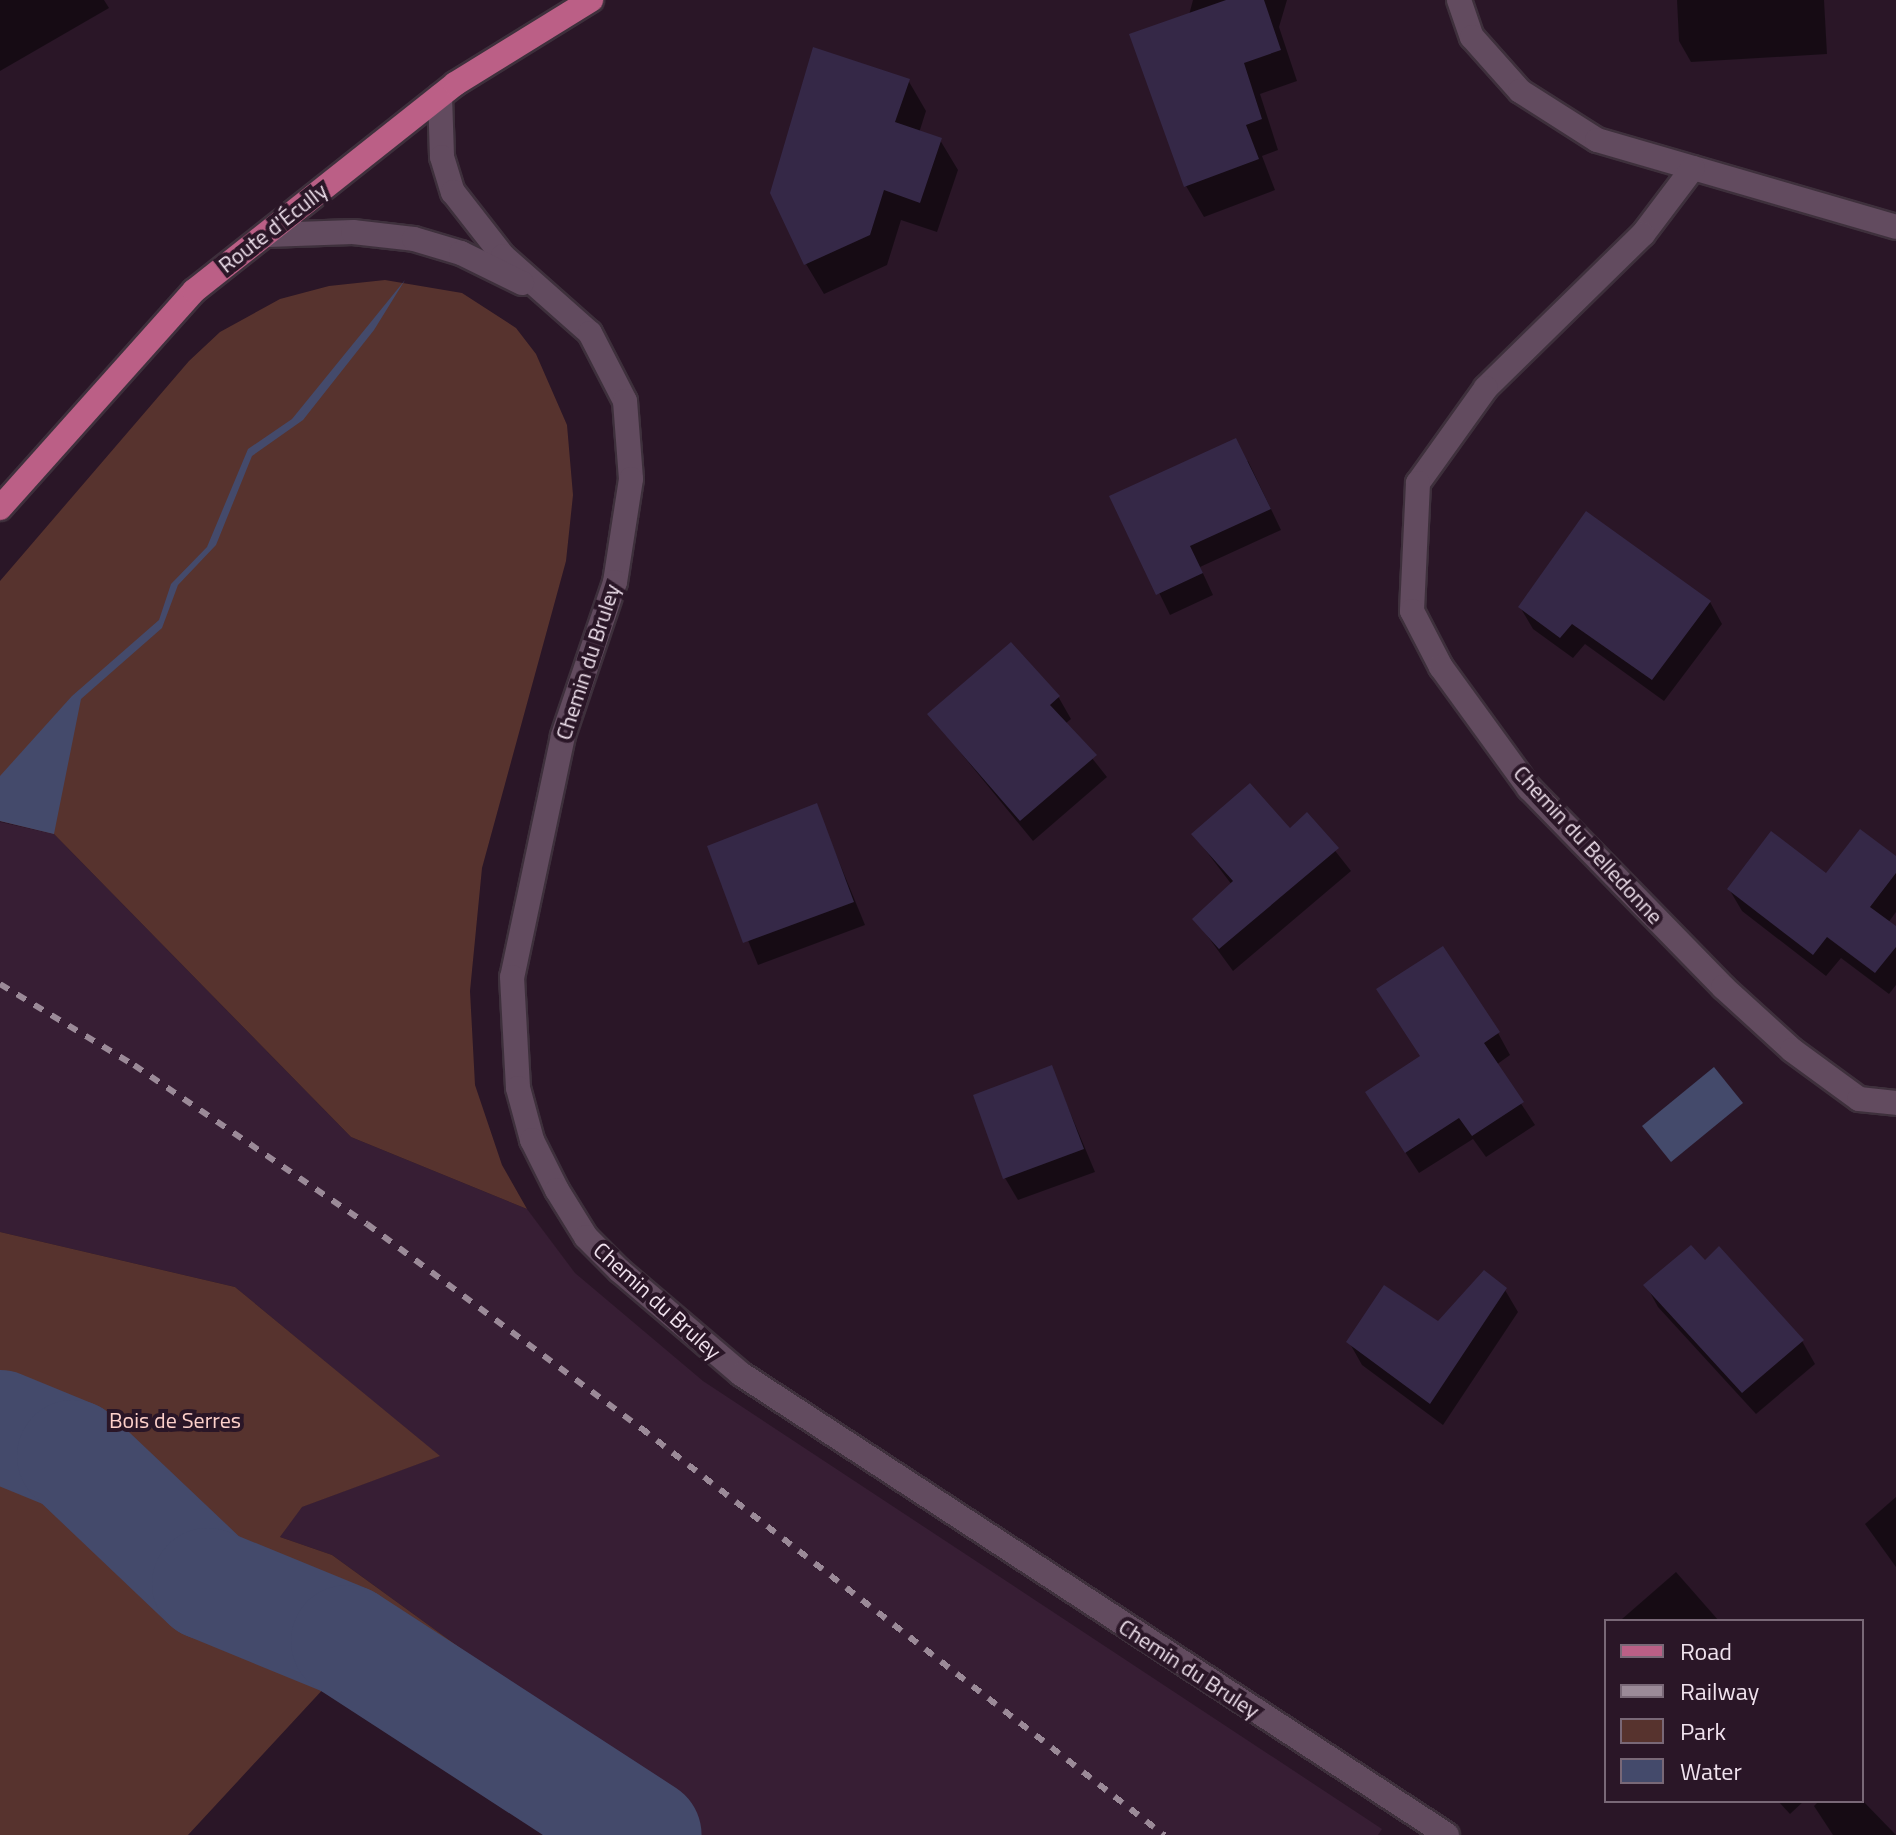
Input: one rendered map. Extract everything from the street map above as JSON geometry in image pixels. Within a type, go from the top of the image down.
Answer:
[{"type":"main road","name":"Route d'Écully","points":[[0,508],[194,291],[440,96],[591,0]]},
{"type":"street","points":[[1449,0],[1472,37],[1520,91],[1597,140],[1896,227]]},
{"type":"street","points":[[1459,0],[1472,37]]},
{"type":"street","name":"Chemin du Bruley","points":[[440,96],[442,157],[453,192],[503,256],[590,333],[625,401],[631,479],[615,582],[563,736],[512,977],[518,1088],[532,1140],[557,1190],[586,1237],[620,1271],[741,1374],[1447,1835]]},
{"type":"street","name":"Chemin du Belledonne","points":[[1693,168],[1643,234],[1486,388],[1418,483],[1412,611],[1441,667],[1529,788],[1723,987],[1792,1050],[1859,1099],[1896,1103]]},
{"type":"street","name":"Chemin du Bruley","points":[[267,235],[353,232],[414,239],[461,253],[545,295]]},
{"type":"shaded area","points":[[0,822],[54,834],[351,1137],[527,1209],[575,1273],[703,1381],[1382,1829],[1378,1835],[696,1835],[474,1658],[332,1555],[280,1537],[301,1507],[439,1456],[235,1287],[0,1232]]},
{"type":"green space","points":[[385,280],[462,293],[516,328],[536,354],[567,425],[573,495],[566,561],[482,868],[470,991],[475,1085],[502,1165],[527,1209],[351,1137],[54,834],[0,821],[0,581],[189,361],[220,332],[280,299],[329,286]]},
{"type":"green space","name":"Bois de Serres","points":[[0,1232],[235,1287],[440,1456],[302,1507],[280,1537],[332,1555],[474,1658],[696,1835],[558,1835],[339,1672],[188,1835],[0,1835]]},
{"type":"water","points":[[405,280],[374,330],[303,420],[252,456],[216,545],[178,585],[162,628],[81,699],[54,834],[0,821],[0,776],[72,696],[159,620],[171,584],[207,547],[248,449],[292,419]]},
{"type":"water","points":[[1714,1067],[1743,1103],[1671,1162],[1642,1126]]},
{"type":"building","points":[[1226,0],[1264,0],[1281,50],[1244,63],[1262,119],[1246,125],[1259,159],[1184,187],[1129,34]]},
{"type":"building","points":[[813,47],[910,79],[895,122],[942,138],[920,203],[884,190],[870,235],[804,265],[770,193]]},
{"type":"building","points":[[1236,438],[1271,509],[1190,546],[1203,573],[1156,595],[1109,496]]},
{"type":"building","points":[[1586,511],[1711,601],[1652,680],[1572,624],[1560,638],[1518,607]]},
{"type":"building","points":[[1011,642],[1060,696],[1050,705],[1097,755],[1020,821],[927,714]]},
{"type":"building","points":[[1250,783],[1290,828],[1307,812],[1339,848],[1219,949],[1192,919],[1233,881],[1191,834]]},
{"type":"building","points":[[817,803],[854,902],[743,943],[707,846]]},
{"type":"building","points":[[1860,829],[1896,856],[1896,873],[1870,907],[1896,926],[1896,947],[1875,973],[1827,937],[1813,955],[1727,889],[1771,831],[1826,873]]},
{"type":"building","points":[[1443,946],[1500,1032],[1484,1043],[1524,1102],[1472,1136],[1459,1118],[1405,1153],[1365,1092],[1420,1056],[1376,989]]},
{"type":"building","points":[[1052,1065],[1084,1149],[1003,1179],[973,1095]]},
{"type":"building","points":[[1691,1245],[1705,1260],[1719,1246],[1804,1340],[1742,1393],[1643,1285]]},
{"type":"building","points":[[1484,1270],[1507,1288],[1430,1404],[1346,1342],[1384,1285],[1438,1321]]},
{"type":"waterway","points":[[0,1426],[73,1456],[208,1584],[347,1641],[646,1835]]},
{"type":"railway","points":[[0,984],[134,1065],[367,1224],[641,1428],[1164,1835]]}]
